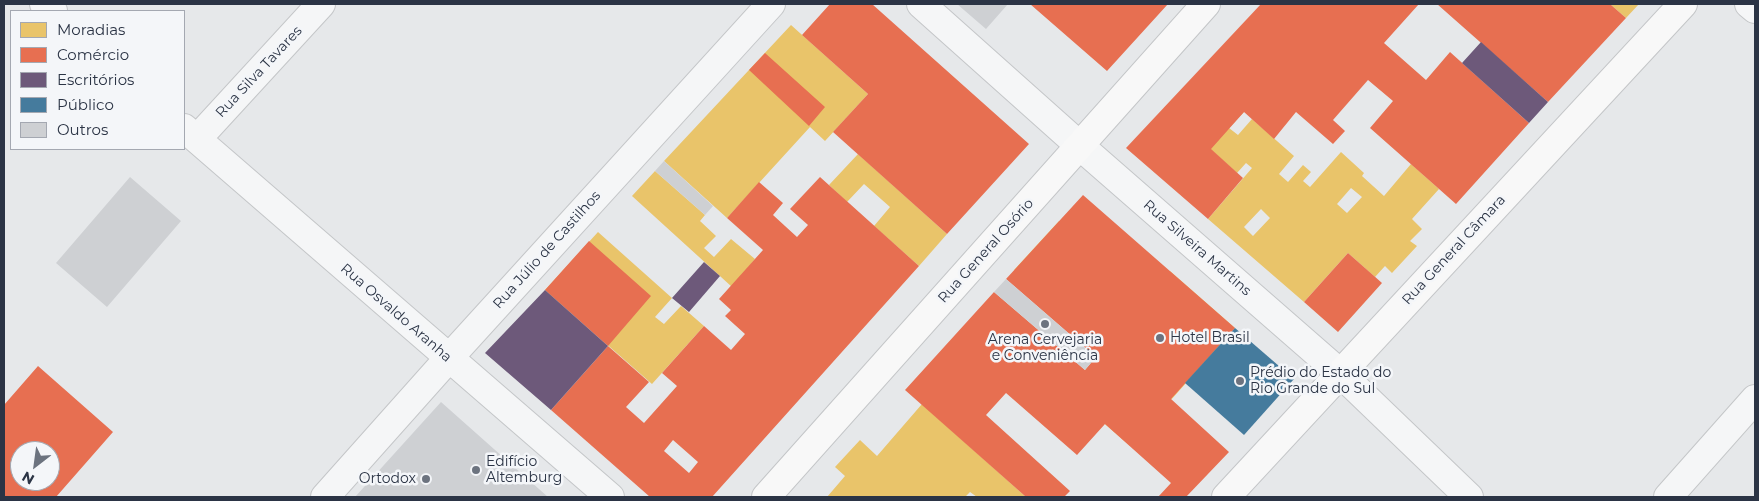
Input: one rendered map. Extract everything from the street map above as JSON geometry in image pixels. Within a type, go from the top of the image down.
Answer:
[{"type":"main road","name":"Rua General Osório","points":[[766,497],[1206,4]]},
{"type":"main road","name":"Rua General Câmara","points":[[1226,497],[1683,4]]},
{"type":"street","name":"Rua Silva Tavares","points":[[190,134],[321,4]]},
{"type":"street","name":"Rua Júlio de Castilhos","points":[[325,497],[771,4]]},
{"type":"street","name":"Rua Silveira Martins","points":[[921,4],[1340,374],[1469,497]]},
{"type":"street","points":[[1749,4],[1755,9]]},
{"type":"street","name":"Rua Osvaldo Aranha","points":[[190,134],[448,359],[610,497]]},
{"type":"street","points":[[1668,497],[1755,400]]},
{"type":"building: Moradias","points":[[1610,4],[1639,4],[1626,18]]},
{"type":"building: Moradias","points":[[791,25],[868,94],[825,141],[810,127],[727,218],[664,161]]},
{"type":"building: Moradias","points":[[1198,73],[1244,112],[1229,128],[1238,135],[1252,119],[1294,156],[1279,174],[1288,182],[1303,165],[1311,172],[1303,181],[1310,187],[1341,152],[1364,173],[1362,176],[1384,196],[1411,164],[1439,189],[1412,219],[1422,229],[1410,241],[1417,246],[1392,273],[1385,266],[1375,277],[1348,253],[1304,302],[1208,219],[1252,168],[1246,163],[1237,173],[1164,108]],"holes":[[[1351,188],[1362,197],[1347,213],[1337,204]],[[1261,209],[1270,218],[1253,236],[1244,227]]]},
{"type":"building: Moradias","points":[[858,154],[947,234],[919,266],[874,226],[890,207],[864,184],[847,202],[829,185]]},
{"type":"building: Moradias","points":[[655,171],[705,215],[700,221],[716,236],[704,248],[714,257],[731,239],[755,259],[732,287],[632,196]]},
{"type":"building: Moradias","name":"Hotel Brasil","points":[[1059,221],[1147,298],[1170,271],[1235,328],[1130,446],[1067,391],[1105,347],[1014,270]]},
{"type":"building: Moradias","points":[[598,232],[672,298],[655,317],[664,324],[681,306],[704,326],[652,384],[545,290]]},
{"type":"building: Moradias","points":[[922,404],[1026,497],[977,497],[970,492],[965,497],[827,497],[845,476],[835,467],[860,440],[877,456]]},
{"type":"building: Comércio","points":[[830,4],[872,4],[1029,144],[947,234],[833,132],[868,94],[802,35]]},
{"type":"building: Comércio","points":[[1030,4],[1168,4],[1107,71]]},
{"type":"building: Comércio","points":[[1261,4],[1419,4],[1384,43],[1426,80],[1450,52],[1529,123],[1456,204],[1370,128],[1393,101],[1368,80],[1333,120],[1345,131],[1333,144],[1296,112],[1274,139],[1244,112],[1211,149],[1243,178],[1208,219],[1126,148]]},
{"type":"building: Comércio","points":[[1437,4],[1610,4],[1626,18],[1548,102]]},
{"type":"building: Comércio","points":[[765,53],[825,107],[809,126],[749,70]]},
{"type":"building: Comércio","points":[[820,177],[919,266],[712,497],[650,497],[551,410],[608,346],[649,382],[626,407],[644,423],[677,386],[662,373],[704,326],[731,350],[745,334],[725,316],[731,310],[719,299],[763,250],[727,218],[759,182],[783,203],[773,215],[797,237],[808,225],[790,209]],"holes":[[[673,440],[698,462],[689,473],[664,451]]]},
{"type":"building: Comércio","points":[[1083,195],[1235,328],[1171,399],[1229,452],[1186,497],[1158,497],[1171,483],[1105,424],[1077,455],[1006,393],[986,415],[1070,491],[1064,497],[1026,497],[905,390],[994,292],[1085,370],[1096,357],[1006,279]]},
{"type":"building: Comércio","points":[[589,241],[651,296],[608,346],[545,290]]},
{"type":"building: Comércio","points":[[1348,253],[1382,283],[1338,332],[1304,302]]},
{"type":"building: Comércio","points":[[38,366],[113,432],[56,497],[4,497],[4,405]]},
{"type":"building: Escritórios","points":[[1481,42],[1548,102],[1529,123],[1462,63]]},
{"type":"building: Escritórios","points":[[704,262],[720,276],[689,312],[672,298]]},
{"type":"building: Escritórios","points":[[545,290],[608,346],[551,410],[485,353]]},
{"type":"building: Escritórios","points":[[372,479],[391,497],[365,497],[360,493]]},
{"type":"building: Público","name":"Prédio do Estado do Rio Grande do Sul","points":[[1235,328],[1294,379],[1244,435],[1185,383]]},
{"type":"building: Outros","points":[[957,4],[1008,4],[986,29]]},
{"type":"building: Outros","points":[[664,161],[713,206],[705,215],[655,171]]},
{"type":"building: Outros","points":[[130,177],[181,221],[107,307],[56,263]]},
{"type":"building: Outros","name":"Arena Cervejaria e Conveniência","points":[[1006,279],[1096,357],[1085,370],[994,292]]},
{"type":"building: Outros","name":"Edifício Altemburg","points":[[441,402],[548,497],[355,497]]},
{"type":"place","name":"Arena Cervejaria e Conveniência","points":[[1045,324]]},
{"type":"place","name":"Hotel Brasil","points":[[1160,338]]},
{"type":"place","name":"Prédio do Estado do Rio Grande do Sul","points":[[1240,381]]},
{"type":"place","name":"Edifício Altemburg","points":[[476,470]]},
{"type":"place","name":"Ortodox","points":[[426,479]]}]
